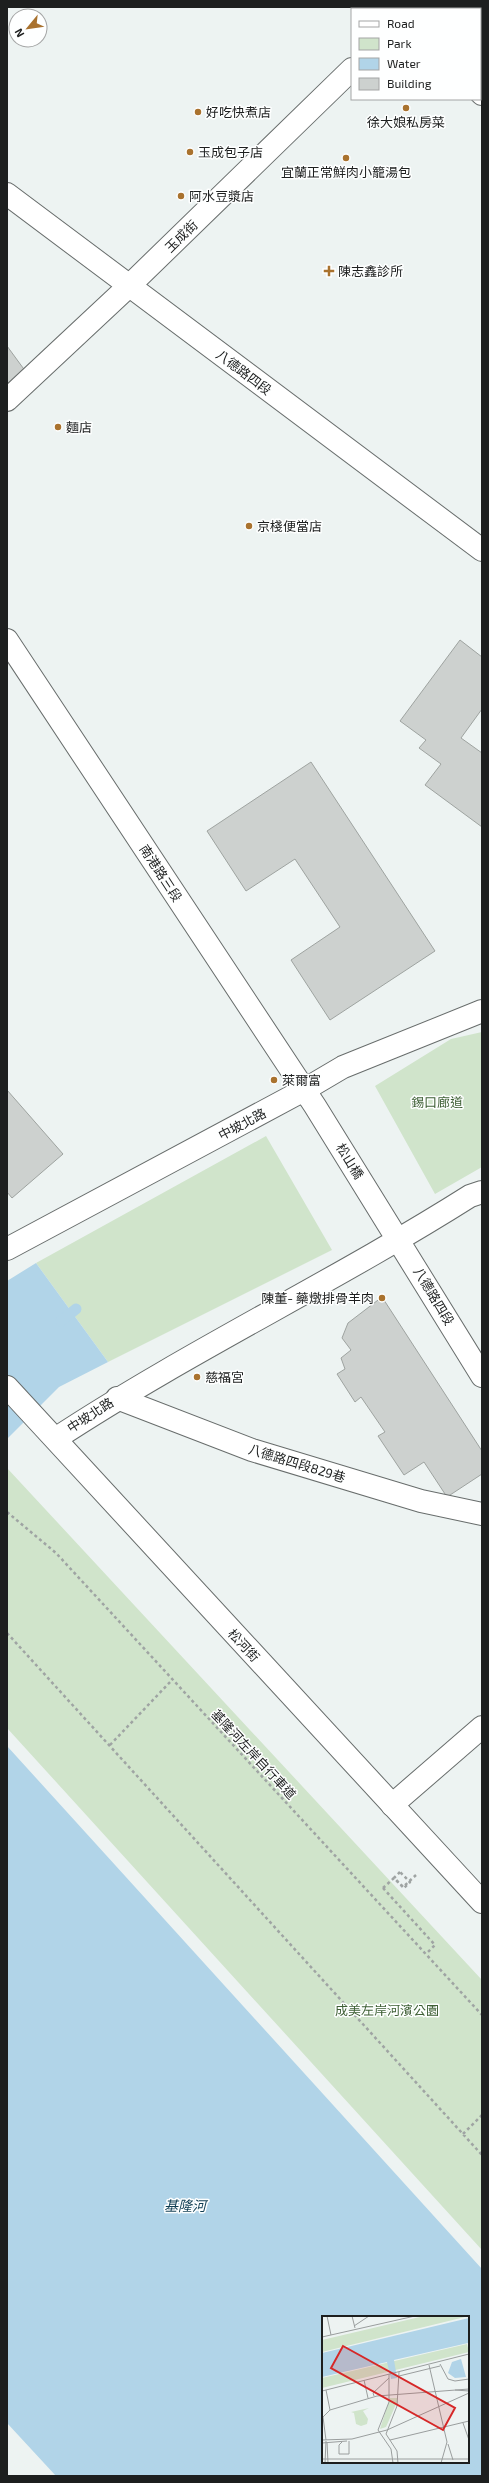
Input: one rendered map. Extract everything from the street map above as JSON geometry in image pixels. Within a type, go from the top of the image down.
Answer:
[{"type":"street","name":"玉成街","points":[[7,400],[130,285],[351,70]]},
{"type":"street","name":"八德路四段","points":[[7,194],[482,550]]},
{"type":"street","name":"南港路三段","points":[[7,640],[310,1098]]},
{"type":"street","name":"中坡北路","points":[[7,1249],[310,1098],[343,1067],[482,1011]]},
{"type":"street","name":"松山橋","points":[[310,1098],[385,1216]]},
{"type":"street","name":"中坡北路","points":[[48,1432],[117,1398],[400,1240],[470,1196],[482,1192]]},
{"type":"street","name":"八德路四段","points":[[385,1216],[482,1376]]},
{"type":"street","name":"松河街","points":[[7,1387],[482,1902]]},
{"type":"street","name":"八德路四段829巷","points":[[117,1398],[252,1450],[422,1501],[482,1514]]},
{"type":"street","points":[[392,1805],[482,1727]]},
{"type":"path","name":"基隆河左岸自行車道","points":[[7,1512],[56,1552],[172,1680],[482,2015]]},
{"type":"path","points":[[7,1633],[110,1744],[482,2155]]},
{"type":"path","points":[[110,1744],[172,1680]]},
{"type":"path","points":[[416,1875],[403,1887],[394,1878],[400,1872],[410,1882],[404,1888],[394,1878],[383,1888],[435,1945],[426,1954]]},
{"type":"path","points":[[463,2134],[482,2115]]},
{"type":"green space","name":"錫口廊道","points":[[482,1032],[482,1167],[435,1194],[375,1086],[451,1039]]},
{"type":"green space","points":[[266,1136],[332,1250],[108,1362],[36,1263]]},
{"type":"green space","name":"成美左岸河濱公園","points":[[7,1468],[482,1980],[482,2250],[7,1728]]},
{"type":"water","points":[[36,1263],[108,1362],[59,1387],[7,1439],[7,1281]]},
{"type":"water","name":"基隆河","points":[[7,1746],[482,2269],[482,2476],[56,2476],[7,2423]]},
{"type":"building","points":[[7,346],[26,372],[7,386]]},
{"type":"building","points":[[460,640],[482,657],[482,709],[461,738],[482,753],[482,827],[425,785],[441,764],[419,748],[426,740],[400,721]]},
{"type":"building","points":[[311,762],[435,951],[330,1020],[291,960],[340,927],[295,859],[246,891],[207,831]]},
{"type":"building","points":[[7,1090],[63,1154],[12,1198],[7,1192]]},
{"type":"building","points":[[382,1297],[482,1451],[482,1474],[447,1497],[424,1462],[404,1475],[378,1436],[385,1432],[361,1397],[355,1402],[337,1374],[345,1369],[341,1358],[351,1350],[342,1338],[348,1323]]},
{"type":"waterway","points":[[61,1321],[76,1309]]},
{"type":"place","name":"徐大娘私房菜","points":[[406,108]]},
{"type":"place","name":"好吃快煮店","points":[[198,112]]},
{"type":"place","name":"玉成包子店","points":[[190,152]]},
{"type":"place","name":"宜蘭正常鮮肉小籠湯包","points":[[346,158]]},
{"type":"place","name":"阿水豆漿店","points":[[181,196]]},
{"type":"place","name":"陳志鑫診所","points":[[329,271]]},
{"type":"place","name":"麵店","points":[[58,427]]},
{"type":"place","name":"京棧便當店","points":[[249,526]]},
{"type":"place","name":"萊爾富","points":[[274,1080]]},
{"type":"place","name":"陳董- 藥燉排骨羊肉","points":[[382,1298]]},
{"type":"place","name":"慈福宮","points":[[197,1377]]}]
